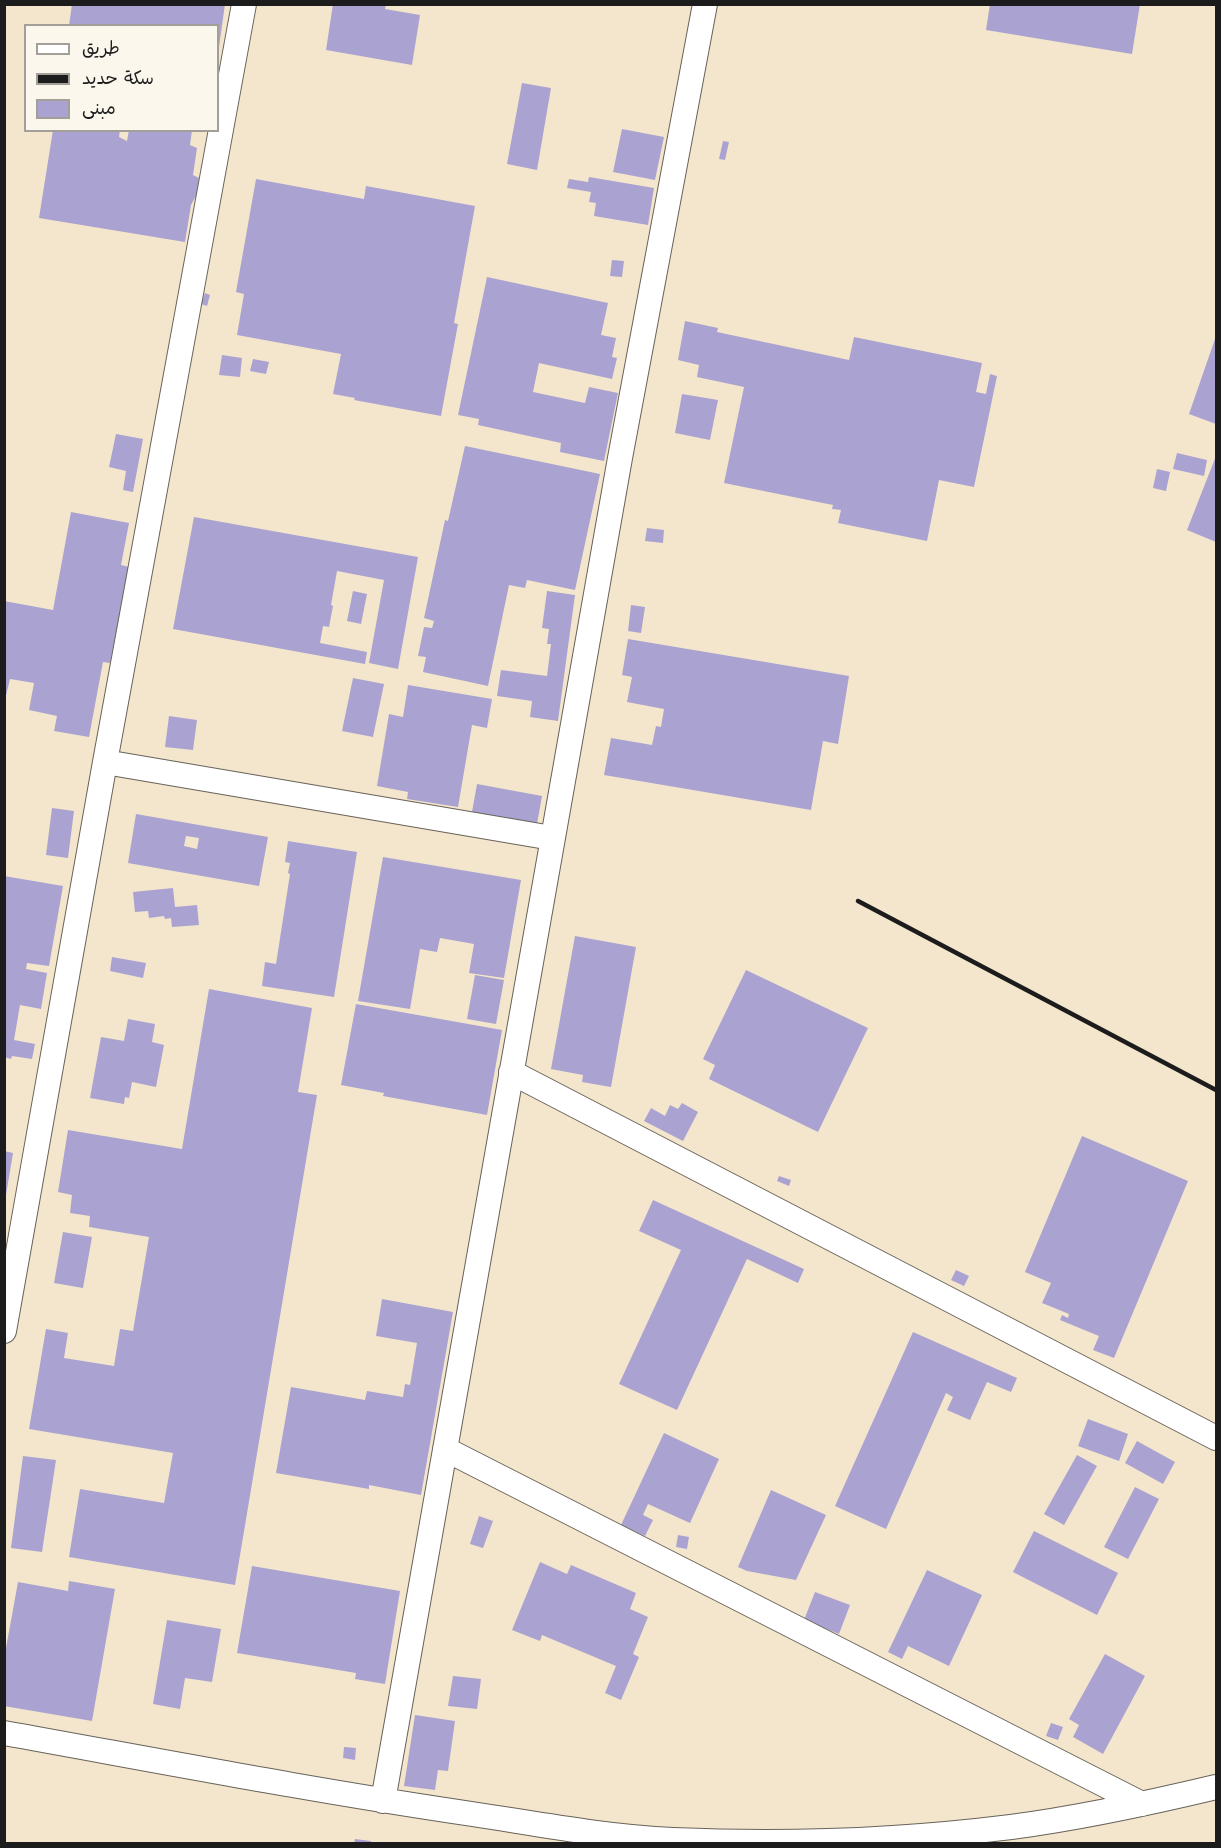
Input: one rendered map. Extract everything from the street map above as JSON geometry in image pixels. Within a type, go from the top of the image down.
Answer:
[{"type":"street","points":[[4,1331],[105,762],[244,4]]},
{"type":"street","points":[[383,1801],[620,458],[705,4]]},
{"type":"street","points":[[105,762],[552,838]]},
{"type":"street","points":[[511,1072],[1216,1438]]},
{"type":"street","points":[[445,1449],[1142,1804]]},
{"type":"street","points":[[4,1733],[383,1801],[602,1833],[670,1840],[773,1843],[898,1838],[1012,1827],[1142,1804],[1216,1787]]},
{"type":"building","points":[[72,4],[225,4],[219,47],[219,24],[69,24]]},
{"type":"building","points":[[333,4],[386,4],[385,9],[420,15],[412,65],[326,50]]},
{"type":"building","points":[[990,4],[1140,4],[1132,54],[986,30]]},
{"type":"building","points":[[522,83],[551,88],[537,170],[507,164]]},
{"type":"building","points":[[622,129],[664,137],[655,180],[613,172]]},
{"type":"building","points":[[53,132],[120,132],[119,137],[127,141],[129,132],[192,132],[190,145],[197,148],[193,175],[199,178],[197,194],[191,205],[185,242],[39,218]]},
{"type":"building","points":[[723,141],[729,142],[725,160],[719,159]]},
{"type":"building","points":[[589,177],[654,188],[648,225],[594,216],[596,203],[589,202],[591,192],[567,188],[569,179],[588,182]]},
{"type":"building","points":[[256,179],[364,199],[366,186],[475,206],[454,323],[458,324],[441,416],[333,394],[341,354],[237,335],[244,294],[236,292]]},
{"type":"building","points":[[612,260],[624,261],[622,277],[610,276]]},
{"type":"building","points":[[487,277],[608,303],[601,335],[616,338],[612,357],[617,358],[612,379],[539,363],[533,392],[585,403],[589,387],[618,393],[604,461],[560,452],[561,443],[478,425],[479,419],[458,415]]},
{"type":"building","points":[[205,293],[210,295],[207,306],[201,304]]},
{"type":"building","points":[[685,321],[718,328],[717,332],[849,360],[854,337],[982,363],[976,392],[986,394],[990,374],[997,376],[974,487],[939,480],[927,541],[838,523],[841,510],[832,509],[833,505],[724,483],[744,387],[697,377],[699,365],[678,360]]},
{"type":"building","points":[[1216,336],[1216,424],[1189,414]]},
{"type":"building","points":[[222,355],[242,358],[240,377],[219,375]]},
{"type":"building","points":[[253,359],[269,362],[266,374],[250,371]]},
{"type":"building","points":[[682,394],[718,400],[710,440],[675,433]]},
{"type":"building","points":[[116,434],[143,439],[133,492],[123,490],[126,471],[109,467]]},
{"type":"building","points":[[465,446],[600,474],[575,590],[527,580],[525,588],[509,585],[488,686],[423,672],[426,657],[418,656],[424,627],[432,628],[434,621],[424,618],[445,520],[448,521]]},
{"type":"building","points":[[1177,453],[1207,460],[1204,476],[1173,469]]},
{"type":"building","points":[[1216,456],[1216,542],[1187,530]]},
{"type":"building","points":[[1157,469],[1170,472],[1166,491],[1153,488]]},
{"type":"building","points":[[71,512],[129,523],[121,565],[129,567],[110,663],[103,662],[89,737],[54,731],[57,716],[29,710],[34,683],[10,679],[4,704],[4,601],[53,610]]},
{"type":"building","points":[[194,517],[418,557],[398,669],[369,663],[384,580],[337,571],[329,627],[323,626],[320,643],[367,652],[365,664],[173,629]]},
{"type":"building","points":[[647,528],[664,530],[663,543],[645,541]]},
{"type":"building","points":[[353,591],[367,594],[361,624],[347,621]]},
{"type":"building","points":[[547,591],[575,595],[558,721],[530,717],[532,701],[497,696],[501,670],[547,676],[551,644],[547,644],[549,629],[542,628]]},
{"type":"building","points":[[631,605],[645,607],[641,633],[628,631]]},
{"type":"building","points":[[628,639],[849,676],[838,744],[823,741],[811,810],[604,775],[611,738],[652,745],[656,726],[661,727],[664,709],[627,702],[632,677],[622,675]]},
{"type":"building","points":[[353,678],[384,684],[373,737],[342,731]]},
{"type":"building","points":[[408,685],[492,699],[487,728],[472,725],[458,807],[407,799],[408,792],[377,786],[389,714],[403,717]]},
{"type":"building","points":[[169,716],[197,720],[193,750],[165,747]]},
{"type":"building","points":[[477,784],[542,796],[537,824],[472,812]]},
{"type":"building","points":[[52,808],[74,811],[68,858],[46,855]]},
{"type":"building","points":[[136,814],[268,837],[259,886],[128,863]],"holes":[[[186,836],[199,838],[197,849],[184,846]]]},
{"type":"building","points":[[288,841],[357,852],[334,997],[262,986],[265,962],[276,964],[290,874],[288,873],[290,863],[285,862]]},
{"type":"building","points":[[383,857],[521,880],[504,978],[469,973],[474,944],[440,938],[437,952],[420,949],[410,1009],[358,1001]]},
{"type":"building","points":[[4,876],[63,886],[49,966],[27,963],[26,969],[47,973],[41,1009],[20,1005],[14,1040],[35,1044],[32,1059],[4,1057]]},
{"type":"building","points":[[173,888],[175,907],[197,905],[199,925],[172,927],[171,918],[165,919],[164,916],[149,918],[148,911],[135,912],[133,892]]},
{"type":"building","points":[[575,936],[636,947],[611,1087],[582,1082],[583,1075],[551,1069]]},
{"type":"building","points":[[112,957],[146,963],[143,978],[110,971]]},
{"type":"building","points":[[746,970],[868,1028],[818,1132],[709,1079],[715,1065],[703,1059]]},
{"type":"building","points":[[475,975],[504,980],[496,1024],[467,1019]]},
{"type":"building","points":[[209,989],[312,1008],[298,1092],[317,1095],[235,1585],[69,1557],[80,1489],[164,1503],[173,1453],[29,1429],[46,1329],[68,1333],[64,1358],[114,1366],[120,1329],[133,1331],[149,1237],[89,1227],[90,1216],[70,1213],[72,1195],[58,1192],[68,1130],[182,1149]]},
{"type":"building","points":[[356,1004],[502,1030],[487,1115],[383,1096],[384,1093],[341,1085]]},
{"type":"building","points":[[128,1019],[155,1024],[152,1042],[164,1045],[156,1087],[132,1082],[129,1098],[125,1097],[124,1104],[90,1098],[101,1037],[124,1041]]},
{"type":"building","points":[[682,1103],[698,1112],[683,1141],[644,1121],[651,1108],[665,1116],[670,1105],[678,1109]]},
{"type":"building","points":[[1082,1136],[1188,1181],[1114,1358],[1093,1350],[1099,1336],[1060,1320],[1062,1315],[1068,1318],[1069,1314],[1042,1303],[1051,1283],[1025,1272]]},
{"type":"building","points":[[4,1151],[13,1153],[6,1195],[4,1195]]},
{"type":"building","points":[[779,1176],[791,1180],[789,1186],[777,1181]]},
{"type":"building","points":[[653,1200],[804,1269],[798,1283],[747,1259],[677,1410],[619,1384],[681,1250],[639,1231]]},
{"type":"building","points":[[63,1232],[92,1237],[83,1288],[54,1283]]},
{"type":"building","points":[[956,1270],[969,1276],[964,1286],[951,1280]]},
{"type":"building","points":[[382,1299],[453,1312],[421,1495],[369,1485],[369,1489],[276,1473],[291,1387],[365,1400],[367,1391],[403,1397],[405,1384],[410,1385],[417,1343],[376,1336]]},
{"type":"building","points":[[913,1332],[1017,1378],[1011,1392],[987,1382],[970,1420],[947,1410],[953,1397],[946,1393],[886,1529],[835,1506]]},
{"type":"building","points":[[1088,1419],[1128,1434],[1119,1461],[1078,1446]]},
{"type":"building","points":[[664,1433],[719,1459],[690,1523],[648,1504],[643,1515],[653,1520],[645,1536],[621,1525]]},
{"type":"building","points":[[1137,1441],[1175,1462],[1163,1484],[1125,1463]]},
{"type":"building","points":[[1077,1455],[1097,1466],[1064,1525],[1044,1514]]},
{"type":"building","points":[[23,1456],[56,1460],[42,1552],[11,1548]]},
{"type":"building","points":[[1135,1487],[1159,1499],[1128,1559],[1104,1547]]},
{"type":"building","points":[[771,1490],[826,1515],[796,1580],[747,1571],[738,1567]]},
{"type":"building","points":[[479,1516],[493,1521],[483,1548],[470,1544]]},
{"type":"building","points":[[1034,1531],[1118,1573],[1097,1615],[1013,1572]]},
{"type":"building","points":[[678,1535],[689,1537],[687,1549],[676,1547]]},
{"type":"building","points":[[540,1562],[567,1574],[571,1565],[636,1593],[630,1609],[648,1617],[633,1654],[639,1657],[621,1700],[605,1693],[616,1666],[542,1635],[540,1641],[512,1630]]},
{"type":"building","points":[[252,1566],[400,1591],[385,1684],[355,1679],[356,1673],[237,1653]]},
{"type":"building","points":[[927,1570],[982,1595],[949,1666],[908,1646],[902,1659],[888,1652]]},
{"type":"building","points":[[69,1581],[115,1589],[92,1721],[4,1706],[4,1659],[18,1582],[68,1591]]},
{"type":"building","points":[[815,1592],[850,1605],[839,1634],[804,1620]]},
{"type":"building","points":[[167,1620],[221,1629],[212,1682],[185,1678],[180,1709],[153,1704]]},
{"type":"building","points":[[1105,1654],[1145,1676],[1103,1754],[1073,1737],[1079,1725],[1069,1719]]},
{"type":"building","points":[[453,1676],[481,1679],[477,1709],[448,1706]]},
{"type":"building","points":[[415,1715],[455,1721],[448,1771],[438,1770],[435,1790],[404,1786]]},
{"type":"building","points":[[1051,1723],[1063,1727],[1058,1740],[1046,1736]]},
{"type":"building","points":[[344,1747],[356,1748],[355,1760],[343,1758]]},
{"type":"building","points":[[355,1839],[371,1841],[370,1844],[354,1844]]},
{"type":"railway","points":[[858,901],[1216,1090]]}]
